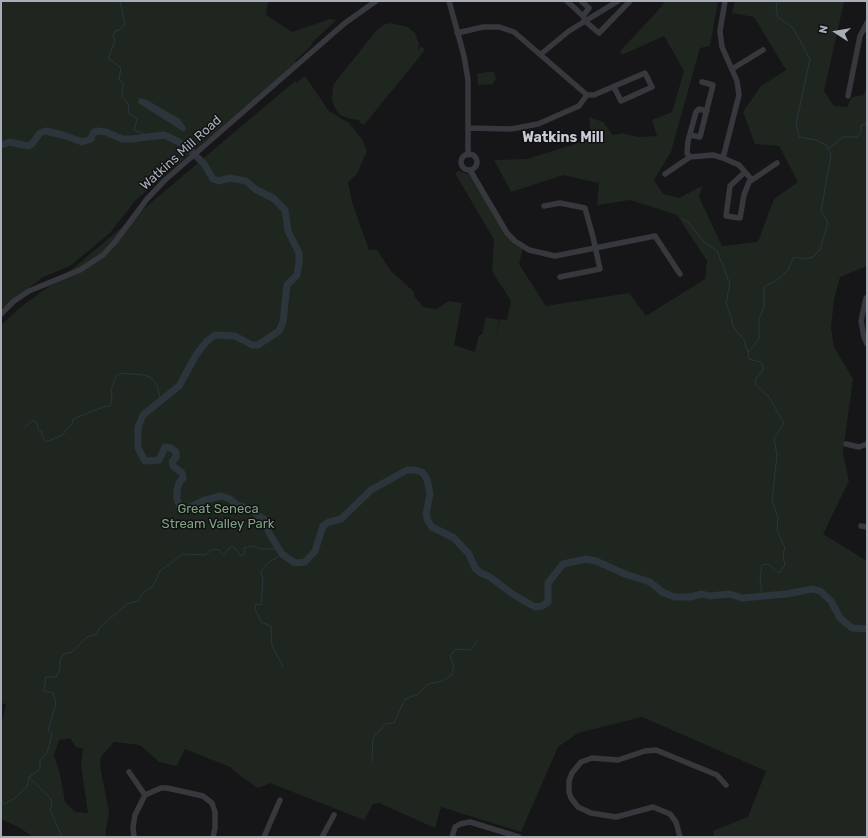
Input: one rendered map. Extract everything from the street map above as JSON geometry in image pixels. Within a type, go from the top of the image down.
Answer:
[{"type":"street","name":"Watkins Mill Road","points":[[1,314],[14,301],[29,291],[80,270],[103,255],[116,242],[147,199],[165,180],[345,23],[376,1]]},
{"type":"street","points":[[449,1],[468,80],[468,155]]},
{"type":"street","points":[[567,1],[599,33],[630,1]]},
{"type":"street","points":[[581,1],[589,8],[584,18]]},
{"type":"street","points":[[541,54],[584,18],[618,1]]},
{"type":"street","points":[[722,158],[740,95],[737,81],[722,47],[720,31],[725,1]]},
{"type":"street","points":[[848,96],[860,36],[867,23]]},
{"type":"street","points":[[457,33],[483,27],[506,28],[514,32],[541,54],[587,95],[594,95],[645,72],[652,87],[621,101],[614,87]]},
{"type":"street","points":[[732,69],[763,50]]},
{"type":"street","points":[[690,134],[700,137],[713,85],[702,82]]},
{"type":"street","points":[[469,128],[511,129],[538,124],[579,106],[587,95]]},
{"type":"street","points":[[690,157],[687,148],[696,112],[699,109],[707,111]]},
{"type":"street","points":[[468,155],[463,157],[461,163],[465,169],[470,170],[507,233],[523,246],[537,253],[555,256],[655,236],[680,274]]},
{"type":"street","points":[[468,155],[472,156],[476,160],[475,166],[470,170]]},
{"type":"street","points":[[665,174],[690,157],[713,156],[739,165],[752,180]]},
{"type":"street","points":[[745,172],[730,186],[726,216],[740,218],[746,187],[752,180],[777,163]]},
{"type":"street","points":[[544,206],[560,203],[585,208],[600,269],[560,277]]},
{"type":"street","points":[[866,298],[861,321],[867,344]]},
{"type":"street","points":[[846,444],[859,447],[867,444]]},
{"type":"street","points":[[861,526],[867,527]]},
{"type":"street","points":[[680,837],[676,822],[670,814],[653,807],[616,817],[591,813],[578,807],[571,798],[569,792],[569,781],[572,773],[581,762],[592,758],[618,760],[645,751],[656,750],[717,775],[726,785]]},
{"type":"street","points":[[130,772],[145,795]]},
{"type":"street","points":[[134,837],[133,827],[135,815],[145,795],[161,788],[167,788],[206,798],[212,803],[215,812],[215,828],[213,837]]},
{"type":"street","points":[[264,837],[280,800]]},
{"type":"street","points":[[322,837],[334,815]]},
{"type":"street","points":[[452,837],[455,827],[460,824],[470,822],[519,837]]},
{"type":"green space","points":[[1,1],[268,1],[266,15],[292,32],[330,19],[336,20],[295,61],[296,63],[135,201],[110,233],[70,266],[43,277],[1,309]]},
{"type":"green space","name":"Great Seneca Stream Valley Park","points":[[662,1],[718,1],[710,46],[700,48],[671,152],[654,180],[663,194],[679,198],[702,186],[699,197],[722,246],[758,242],[774,199],[798,182],[779,146],[755,144],[743,112],[761,86],[786,70],[754,17],[732,13],[735,1],[844,2],[824,91],[834,106],[847,107],[852,97],[864,95],[867,86],[867,266],[840,277],[834,299],[831,328],[834,347],[853,379],[843,453],[849,481],[823,534],[867,561],[867,837],[714,837],[713,831],[748,817],[766,771],[642,717],[578,733],[558,747],[521,832],[441,807],[435,828],[379,803],[373,804],[364,820],[270,783],[258,788],[230,767],[185,749],[177,766],[159,762],[140,745],[114,742],[101,757],[100,766],[109,812],[105,837],[33,837],[20,828],[1,819],[1,725],[6,705],[1,702],[1,325],[22,306],[70,271],[295,81],[296,83],[305,76],[329,111],[349,123],[362,139],[367,151],[357,174],[348,182],[352,202],[369,250],[377,250],[391,271],[413,291],[415,297],[423,307],[436,309],[449,301],[462,303],[454,345],[475,352],[479,335],[482,335],[486,317],[499,320],[496,338],[500,319],[507,320],[511,301],[492,271],[494,240],[455,173],[459,171],[470,175],[506,234],[523,248],[519,264],[546,306],[629,293],[646,316],[705,279],[707,261],[677,215],[630,200],[597,205],[599,183],[563,175],[511,192],[494,160],[527,159],[591,139],[589,117],[603,122],[613,135],[622,133],[638,137],[657,136],[652,120],[672,112],[684,71],[664,36],[622,55],[620,51],[664,3]],"holes":[[[70,738],[76,747],[83,749],[81,765],[88,813],[75,812],[65,802],[60,774],[54,755],[59,740]]]},
{"type":"green space","points":[[390,23],[408,27],[415,33],[419,44],[418,50],[421,46],[425,50],[364,125],[359,122],[360,120],[351,119],[340,115],[332,100],[333,85],[376,31],[383,25]]},
{"type":"green space","points":[[494,72],[496,79],[493,84],[478,85],[477,74]]},
{"type":"shaded area","points":[[139,98],[147,100],[180,119],[186,128],[184,132],[138,103]]},
{"type":"waterway","points":[[120,1],[125,25],[119,30],[115,31],[113,35],[115,41],[108,58],[121,68],[119,79],[123,83],[122,97],[128,103],[129,113],[137,119],[134,130],[152,137]]},
{"type":"waterway","points":[[762,596],[760,576],[762,565],[768,564],[779,573],[785,565],[783,555],[785,548],[777,530],[778,517],[772,501],[777,455],[774,439],[784,423],[769,397],[756,385],[755,380],[763,370],[763,365],[760,362],[749,359],[748,352],[759,338],[759,319],[764,307],[764,287],[777,280],[788,270],[794,257],[806,259],[813,257],[820,250],[828,222],[821,211],[831,155],[827,146],[816,140],[799,137],[796,124],[810,59],[793,28],[778,17],[776,10],[777,1]]},
{"type":"waterway","points":[[828,149],[843,137],[857,137],[861,132],[861,125],[867,124]]},
{"type":"waterway","points":[[1,145],[10,142],[28,146],[32,144],[40,133],[46,131],[82,142],[91,139],[93,133],[97,131],[106,132],[122,139],[164,135],[187,147],[204,164],[213,179],[219,181],[230,178],[246,181],[255,189],[273,198],[285,210],[288,231],[299,253],[299,263],[297,275],[287,285],[283,322],[279,331],[258,345],[252,345],[235,336],[215,335],[207,341],[196,355],[179,386],[143,415],[138,427],[138,448],[145,461],[159,460],[165,447],[171,448],[176,452],[176,457],[172,462],[173,466],[182,473],[183,478],[179,483],[177,490],[177,499],[180,507],[186,509],[205,500],[221,496],[230,499],[237,505],[253,510],[257,515],[264,519],[269,533],[282,554],[295,563],[305,562],[315,551],[323,526],[329,522],[341,519],[371,490],[407,470],[415,470],[422,472],[427,479],[430,494],[426,514],[432,527],[454,538],[469,554],[475,568],[481,573],[490,577],[514,595],[535,607],[542,606],[548,602],[548,583],[563,564],[586,559],[596,561],[625,574],[650,582],[662,592],[674,597],[690,597],[702,594],[709,596],[730,594],[742,598],[786,594],[813,589],[820,591],[831,601],[840,618],[852,628],[867,629]]},
{"type":"waterway","points":[[683,219],[690,224],[703,241],[717,251],[730,284],[726,303],[732,320],[732,325],[744,340],[748,352]]},
{"type":"waterway","points":[[25,427],[33,420],[37,423],[38,430],[42,431],[42,436],[46,442],[63,435],[72,424],[73,419],[106,406],[110,406],[112,399],[111,390],[116,376],[121,373],[150,377],[157,385],[161,402]]},
{"type":"waterway","points":[[1,799],[4,804],[15,798],[27,787],[29,777],[40,769],[40,761],[47,753],[52,734],[48,731],[56,703],[53,693],[44,691],[46,677],[56,677],[60,669],[60,659],[64,654],[72,652],[87,637],[97,634],[99,628],[127,604],[138,601],[143,593],[153,586],[160,571],[183,554],[205,555],[213,549],[219,550],[224,556],[230,547],[234,547],[241,556],[245,554],[244,548],[253,546],[261,549],[279,549]]},
{"type":"waterway","points":[[282,554],[268,563],[261,571],[263,581],[261,605],[256,604],[255,609],[261,622],[271,626],[272,646],[283,666]]},
{"type":"waterway","points":[[372,761],[373,738],[385,724],[394,723],[405,699],[418,694],[428,684],[442,681],[451,676],[454,667],[450,655],[456,649],[470,650],[478,641]]},
{"type":"waterway","points":[[29,777],[50,798],[52,804],[50,810],[62,837]]},
{"type":"district","name":"Watkins Mill","points":[[563,138]]}]
